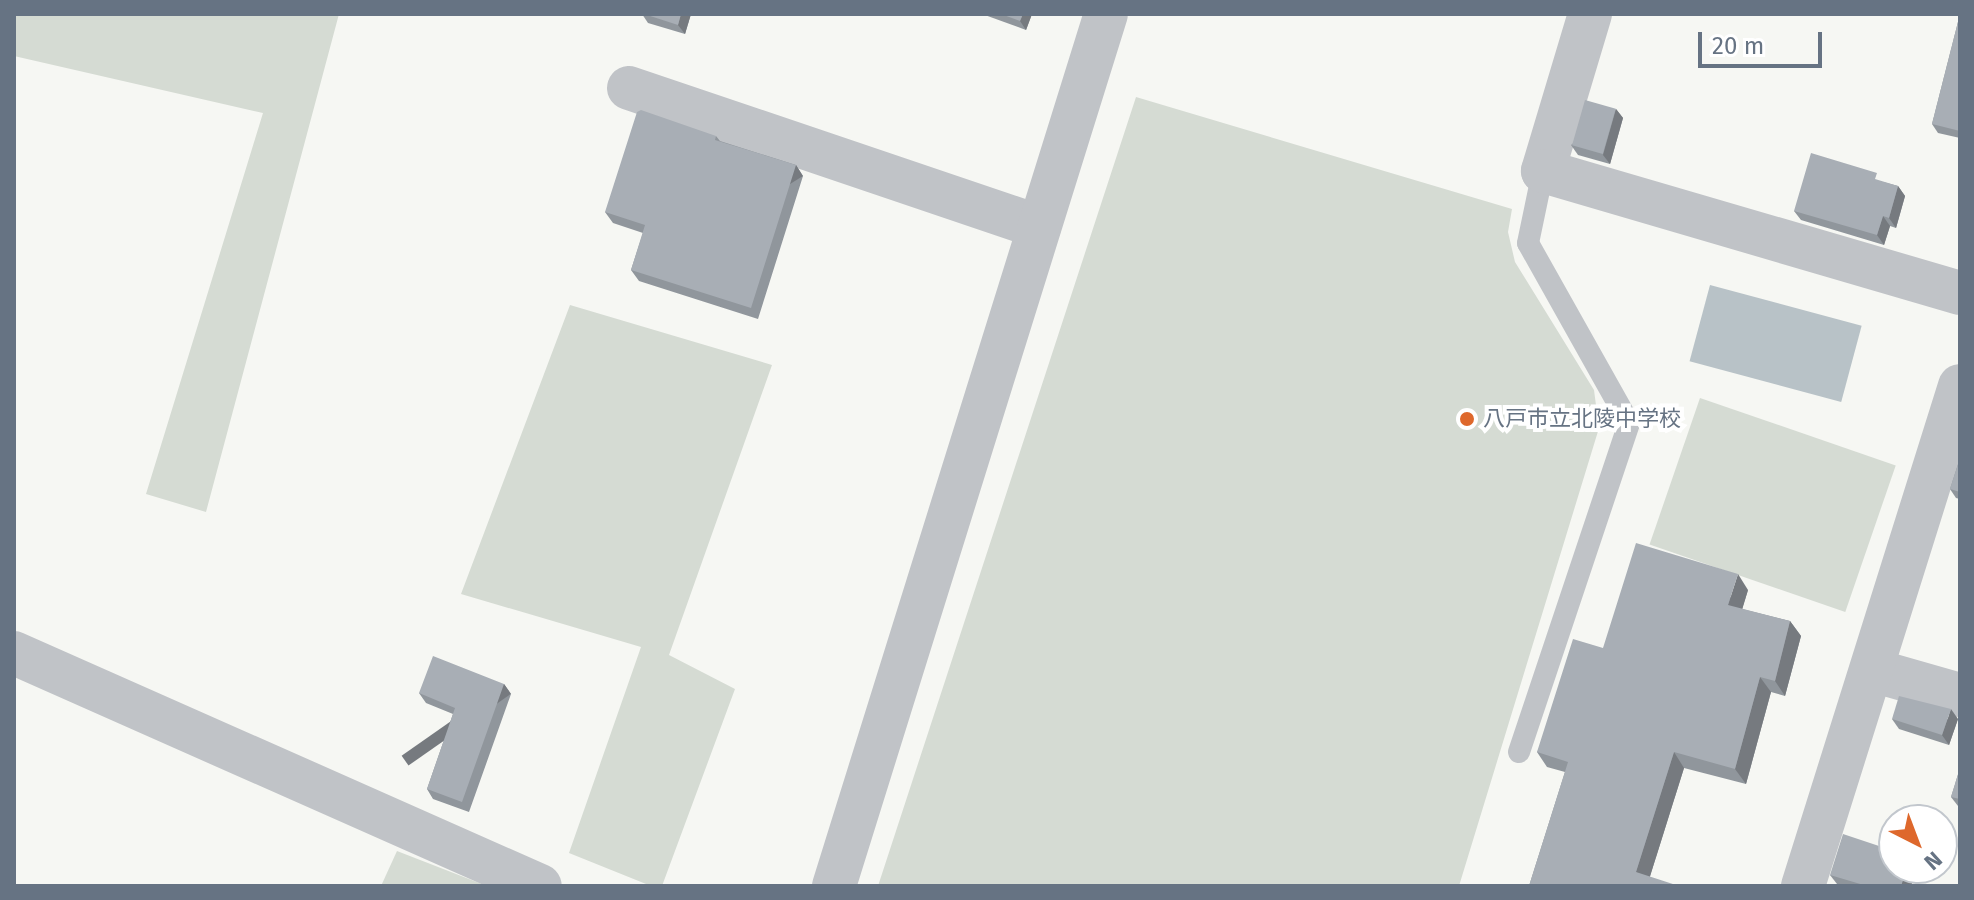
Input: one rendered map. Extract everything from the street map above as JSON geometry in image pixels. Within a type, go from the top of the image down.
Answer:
[{"type":"street","points":[[834,886],[1106,14]]},
{"type":"street","points":[[1590,14],[1543,171],[1960,293]]},
{"type":"street","points":[[629,88],[1039,227]]},
{"type":"street","points":[[1803,886],[1960,386]]},
{"type":"street","points":[[14,653],[540,886]]},
{"type":"street","points":[[1872,670],[1960,695]]},
{"type":"lane","points":[[1519,752],[1629,423],[1528,243],[1543,171]]},
{"type":"shaded area","points":[[14,14],[339,14],[206,512],[146,494],[263,113],[14,56]]},
{"type":"shaded area","points":[[1136,97],[1512,209],[1508,232],[1515,262],[1594,390],[1599,428],[1459,886],[878,886]]},
{"type":"shaded area","points":[[1710,285],[1862,326],[1841,402],[1690,361]]},
{"type":"shaded area","points":[[570,305],[772,365],[669,655],[735,689],[662,886],[651,886],[569,853],[641,647],[461,594]]},
{"type":"shaded area","points":[[1700,398],[1896,465],[1845,612],[1650,545]]},
{"type":"shaded area","points":[[397,851],[487,886],[381,886]]},
{"type":"building","points":[[644,14],[681,14],[678,25]]},
{"type":"building","points":[[1001,14],[1023,14],[1020,21]]},
{"type":"building","points":[[1960,14],[1960,131],[1932,124]]},
{"type":"building","points":[[1585,100],[1616,109],[1603,154],[1572,145]]},
{"type":"building","points":[[641,110],[716,136],[715,140],[796,165],[751,308],[631,270],[645,225],[605,212],[637,112]]},
{"type":"building","points":[[1811,153],[1877,173],[1875,179],[1898,186],[1889,218],[1883,216],[1877,235],[1794,211]]},
{"type":"building","points":[[1960,458],[1960,492],[1950,489]]},
{"type":"building","points":[[1636,543],[1738,574],[1728,605],[1790,621],[1775,681],[1760,677],[1735,769],[1674,752],[1636,872],[1679,886],[1529,886],[1568,762],[1537,752],[1573,639],[1603,648]]},
{"type":"building","points":[[433,656],[504,684],[462,802],[427,789],[455,708],[419,693]]},
{"type":"building","points":[[1899,696],[1951,709],[1942,735],[1892,719]]},
{"type":"building","points":[[1960,768],[1960,799],[1951,797]]},
{"type":"building","points":[[1843,834],[1878,846],[1878,884],[1902,884],[1867,886],[1830,875]]},
{"type":"place","name":"八戸市立北陵中学校","points":[[1467,419]]}]
